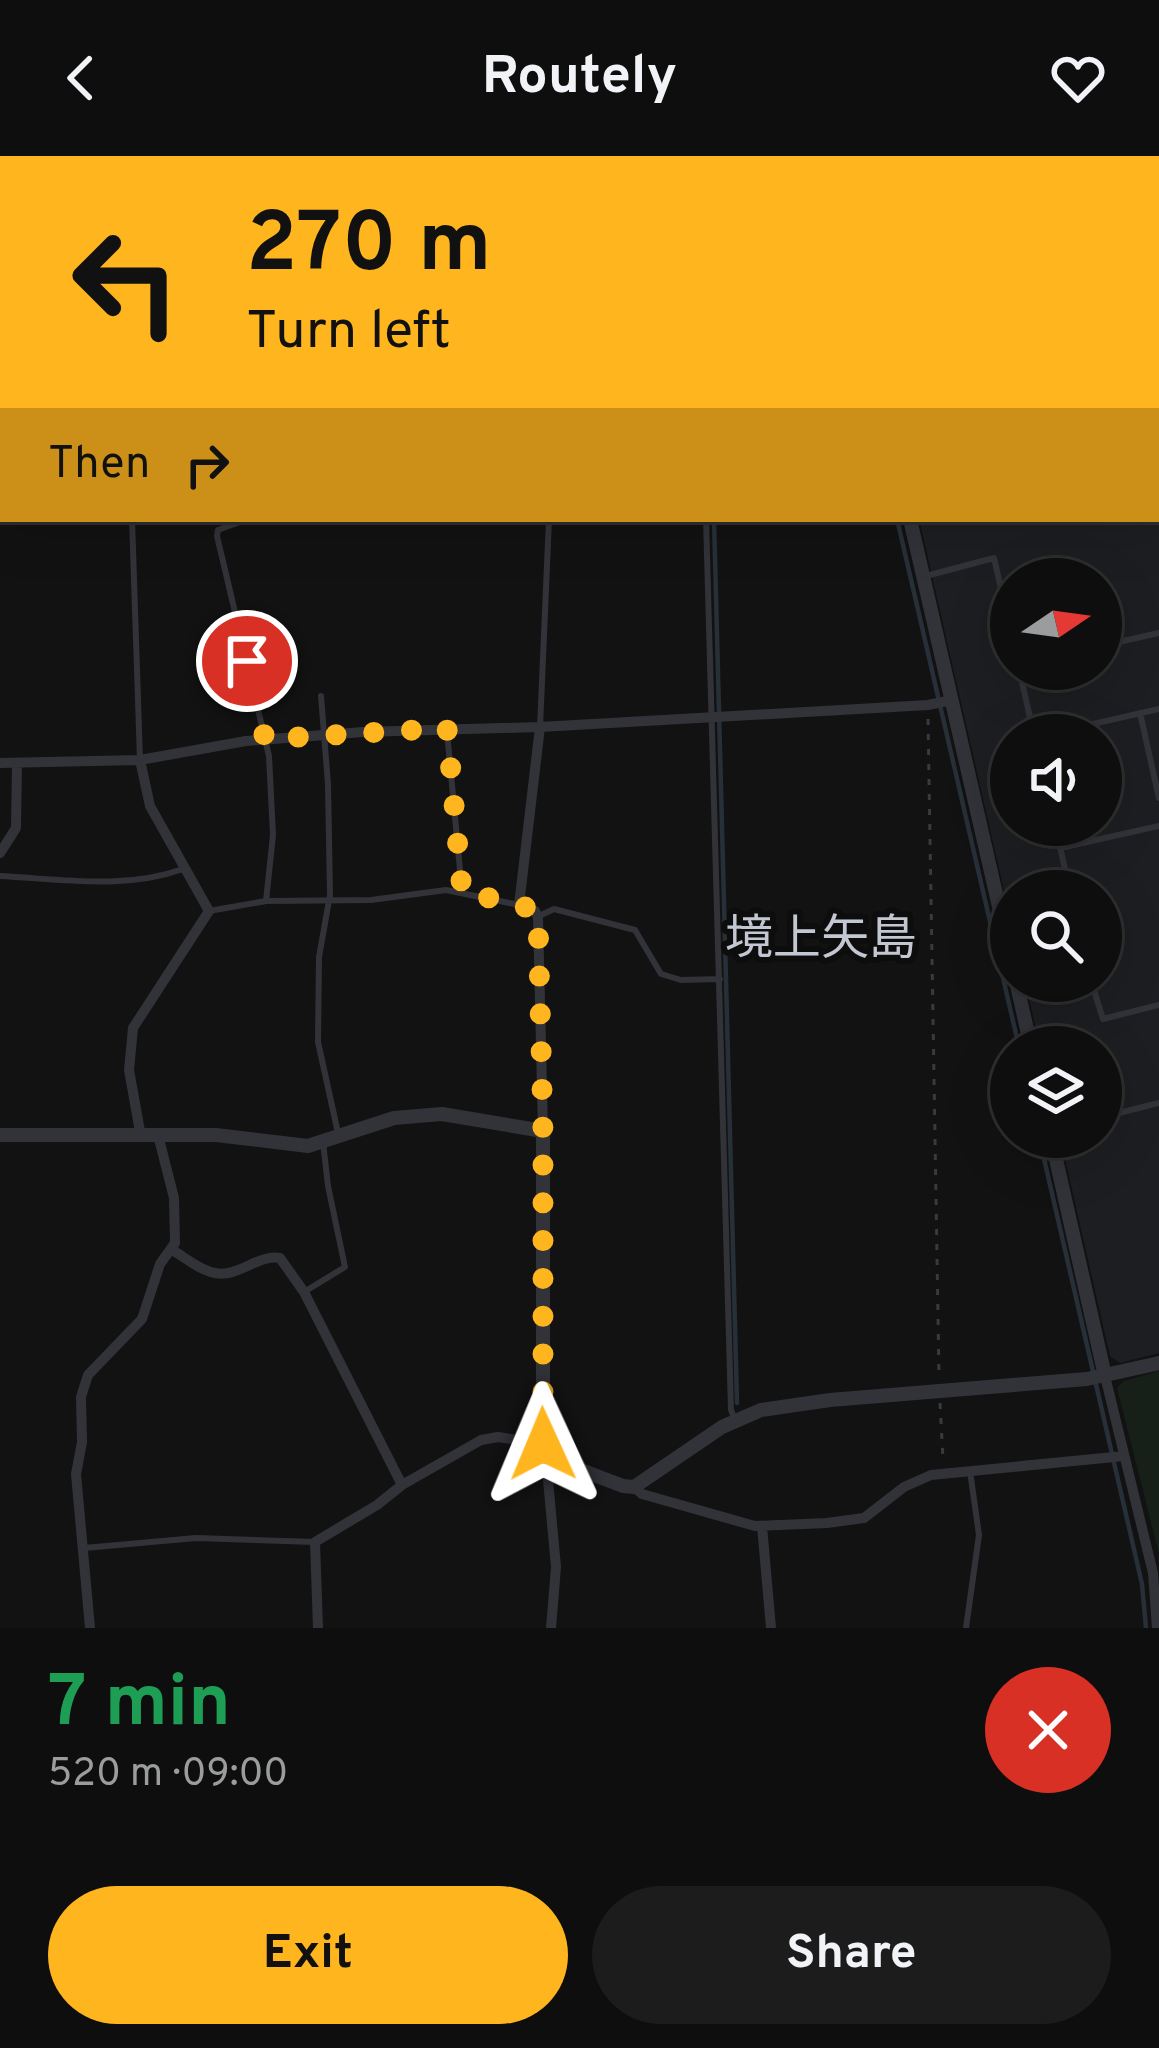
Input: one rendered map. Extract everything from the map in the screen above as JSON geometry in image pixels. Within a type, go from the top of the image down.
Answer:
[{"type":"street","points":[[911,522],[991,870]]},
{"type":"street","points":[[0,763],[140,760],[326,734],[540,728],[952,700]]},
{"type":"street","points":[[540,728],[519,905],[538,917],[548,1469],[556,1567],[551,1628]]},
{"type":"street","points":[[89,1628],[76,1474],[83,1388],[88,1375],[142,1318],[155,1276],[176,1237],[174,1198],[129,1070],[133,1028],[209,911],[150,806],[140,760]]},
{"type":"street","points":[[0,853],[16,828],[17,763]]},
{"type":"street","points":[[0,1135],[216,1135],[294,1146],[323,1142],[394,1118],[428,1114],[460,1115],[543,1131]]},
{"type":"street","points":[[1055,1158],[1098,1378],[1156,1572],[1157,1628]]},
{"type":"street","points":[[172,1250],[216,1273],[233,1272],[275,1256],[304,1292],[402,1484]]},
{"type":"street","points":[[634,1487],[735,1420],[783,1406],[1098,1378],[1159,1363]]},
{"type":"street","points":[[318,1628],[315,1542],[377,1505],[402,1484],[490,1437],[548,1450],[586,1473],[634,1487],[642,1494],[762,1526],[856,1521],[916,1480],[944,1473],[1124,1456]]},
{"type":"street","points":[[762,1526],[771,1628]]},
{"type":"lane","points":[[132,522],[140,760]]},
{"type":"lane","points":[[239,522],[224,527],[217,536],[273,790],[266,901]]},
{"type":"lane","points":[[540,728],[548,522]]},
{"type":"lane","points":[[706,522],[730,1386],[735,1420]]},
{"type":"lane","points":[[923,576],[990,559]]},
{"type":"lane","points":[[1122,641],[1159,633]]},
{"type":"lane","points":[[321,696],[330,903],[319,957],[318,1042],[340,1136]]},
{"type":"lane","points":[[1122,717],[1159,709]]},
{"type":"lane","points":[[1140,713],[1159,798]]},
{"type":"lane","points":[[447,728],[462,891]]},
{"type":"lane","points":[[1065,870],[1060,848],[1159,826]]},
{"type":"lane","points":[[0,876],[107,881],[146,879],[186,868]]},
{"type":"lane","points":[[209,911],[266,901],[330,903],[462,891],[519,905]]},
{"type":"lane","points":[[538,917],[554,909],[628,926],[640,934],[661,974],[681,980],[719,979]]},
{"type":"lane","points":[[1098,1002],[1103,1019],[1159,1005]]},
{"type":"lane","points":[[1122,1112],[1159,1102]]},
{"type":"lane","points":[[304,1292],[345,1267],[323,1142]]},
{"type":"lane","points":[[966,1628],[979,1535],[970,1471]]},
{"type":"lane","points":[[81,1548],[196,1538],[315,1542]]},
{"type":"path","points":[[928,705],[944,1473]]},
{"type":"shaded area","points":[[920,522],[1159,522],[1159,1353],[1120,1363],[1110,1356],[1065,1158],[1122,1158],[1122,1026],[1035,1026],[1030,1002],[1122,1002],[1122,870],[999,870],[994,846],[1122,846],[1122,714],[990,714],[990,829]]},
{"type":"shaded area","points":[[1159,1371],[1159,1554],[1117,1388],[1124,1381]]},
{"type":"waterway","points":[[714,522],[737,1403]]},
{"type":"waterway","points":[[898,522],[1014,1026]]},
{"type":"waterway","points":[[1044,1158],[1142,1584],[1146,1628]]},
{"type":"district","name":"境上矢島","points":[[821,942]]},
{"type":"route","points":[[247,661],[265,739],[447,728],[462,891],[529,908],[538,917],[543,1444]]}]
